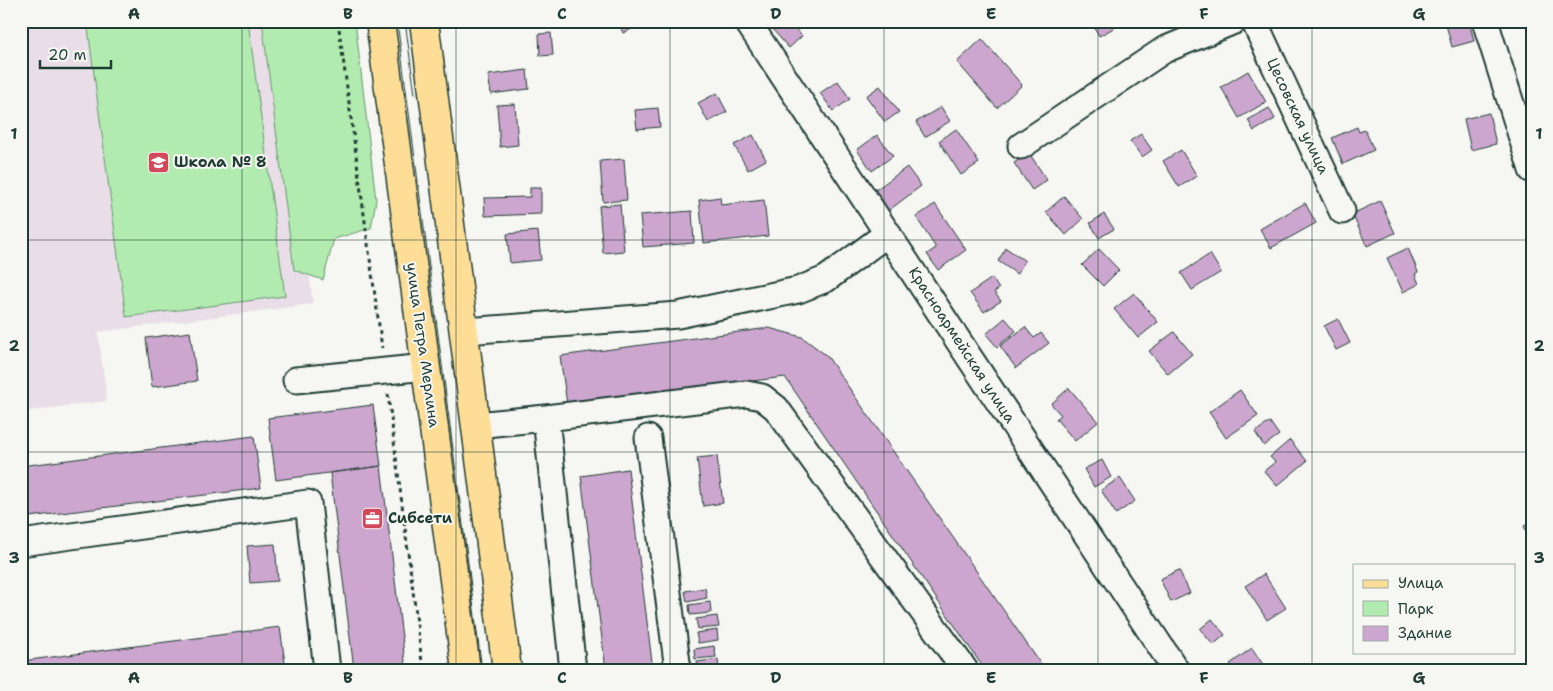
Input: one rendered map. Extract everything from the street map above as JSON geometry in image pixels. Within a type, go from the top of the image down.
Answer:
[{"type":"main road","name":"улица Петра Мерлина","points":[[380,21],[466,670]]},
{"type":"main road","points":[[424,21],[507,670]]},
{"type":"main road","points":[[420,324],[465,331]]},
{"type":"street","name":"Красноармейская улица","points":[[747,21],[1176,670]]},
{"type":"street","points":[[1021,146],[1164,50],[1234,21]]},
{"type":"street","name":"Цесовская улица","points":[[1254,21],[1342,211]]},
{"type":"street","points":[[1485,21],[1532,170]]},
{"type":"street","points":[[465,331],[678,315],[798,290],[826,279],[888,233]]},
{"type":"street","points":[[296,380],[426,367]]},
{"type":"street","points":[[476,425],[746,394],[762,397],[776,408],[965,670]]},
{"type":"street","points":[[546,418],[573,670]]},
{"type":"street","points":[[648,438],[678,670]]},
{"type":"street","points":[[21,543],[308,503],[327,670]]},
{"type":"path","points":[[338,21],[423,670]]},
{"type":"shaded area","name":"Школа № 8","points":[[21,21],[277,21],[313,304],[98,332],[107,401],[21,412]]},
{"type":"green space","points":[[87,21],[248,21],[285,296],[126,317]]},
{"type":"green space","points":[[262,21],[355,21],[376,200],[371,228],[334,239],[323,280],[294,270]]},
{"type":"building","points":[[618,21],[649,21],[623,33]]},
{"type":"building","points":[[765,21],[788,21],[802,36],[789,48]]},
{"type":"building","points":[[1091,21],[1122,21],[1123,23],[1099,36]]},
{"type":"building","points":[[1445,21],[1469,21],[1474,41],[1452,47]]},
{"type":"building","points":[[551,33],[553,55],[540,56],[539,34]]},
{"type":"building","points":[[982,39],[1022,85],[997,108],[957,62]]},
{"type":"building","points":[[527,70],[529,89],[491,94],[488,75]]},
{"type":"building","points":[[1248,71],[1266,102],[1239,118],[1221,87]]},
{"type":"building","points":[[838,81],[850,99],[833,111],[820,93]]},
{"type":"building","points":[[880,86],[899,112],[885,122],[866,96]]},
{"type":"building","points":[[717,93],[727,112],[708,122],[698,103]]},
{"type":"building","points":[[515,104],[518,145],[500,147],[497,105]]},
{"type":"building","points":[[941,107],[950,121],[925,137],[916,122]]},
{"type":"building","points":[[658,108],[660,127],[637,129],[635,110]]},
{"type":"building","points":[[1269,108],[1275,119],[1254,131],[1248,120]]},
{"type":"building","points":[[1489,113],[1496,144],[1471,150],[1464,119]]},
{"type":"building","points":[[1357,127],[1359,132],[1365,130],[1374,150],[1343,164],[1332,138]]},
{"type":"building","points":[[956,129],[979,163],[961,175],[939,141]]},
{"type":"building","points":[[1141,134],[1152,150],[1142,157],[1130,141]]},
{"type":"building","points":[[753,135],[766,160],[748,170],[734,145]]},
{"type":"building","points":[[877,135],[893,156],[872,171],[857,150]]},
{"type":"building","points":[[1181,150],[1197,176],[1179,187],[1163,161]]},
{"type":"building","points":[[1029,153],[1047,180],[1032,190],[1014,163]]},
{"type":"building","points":[[624,159],[627,200],[603,202],[600,161]]},
{"type":"building","points":[[907,167],[921,186],[888,211],[874,191]]},
{"type":"building","points":[[530,188],[541,188],[541,214],[485,216],[484,198],[530,197]]},
{"type":"building","points":[[1064,196],[1083,219],[1066,235],[1046,212]]},
{"type":"building","points":[[720,197],[721,205],[764,200],[768,236],[704,243],[699,200]]},
{"type":"building","points":[[1380,201],[1395,233],[1367,246],[1352,214]]},
{"type":"building","points":[[1305,203],[1316,223],[1271,248],[1260,229]]},
{"type":"building","points":[[620,204],[624,251],[603,253],[599,206]]},
{"type":"building","points":[[935,204],[966,250],[938,270],[927,254],[936,248],[916,217]]},
{"type":"building","points":[[692,211],[694,243],[643,247],[640,215]]},
{"type":"building","points":[[1104,214],[1114,229],[1099,238],[1090,223]]},
{"type":"building","points":[[538,231],[541,260],[510,263],[507,234]]},
{"type":"building","points":[[1006,248],[1025,261],[1017,274],[998,261]]},
{"type":"building","points":[[1408,248],[1418,272],[1415,274],[1419,284],[1403,292],[1387,258]]},
{"type":"building","points":[[1099,249],[1119,270],[1103,286],[1082,265]]},
{"type":"building","points":[[1210,254],[1221,272],[1192,290],[1181,273]]},
{"type":"building","points":[[21,270],[27,316],[21,317]]},
{"type":"building","points":[[992,278],[999,289],[994,292],[1001,301],[984,312],[970,293]]},
{"type":"building","points":[[1134,293],[1158,322],[1138,338],[1114,309]]},
{"type":"building","points":[[1005,318],[1016,331],[997,347],[986,334]]},
{"type":"building","points":[[1338,319],[1350,343],[1336,350],[1324,326]]},
{"type":"building","points":[[1025,327],[1034,338],[1041,333],[1049,343],[1016,368],[1000,346]]},
{"type":"building","points":[[769,328],[802,337],[827,356],[1045,670],[985,670],[785,377],[567,404],[560,356]]},
{"type":"building","points":[[190,332],[197,381],[152,387],[146,338]]},
{"type":"building","points":[[1174,332],[1192,354],[1168,374],[1149,351]]},
{"type":"building","points":[[1069,388],[1098,422],[1075,441],[1056,419],[1061,415],[1051,404]]},
{"type":"building","points":[[1240,390],[1258,416],[1226,438],[1209,412]]},
{"type":"building","points":[[373,405],[381,466],[276,480],[268,418]]},
{"type":"building","points":[[1270,422],[1279,435],[1264,446],[1255,432]]},
{"type":"building","points":[[254,436],[261,488],[21,518],[21,466]]},
{"type":"building","points":[[1290,440],[1307,461],[1277,486],[1264,471],[1275,462],[1270,457]]},
{"type":"building","points":[[717,456],[723,503],[703,506],[697,458]]},
{"type":"building","points":[[1102,460],[1111,477],[1094,487],[1084,469]]},
{"type":"building","points":[[381,466],[406,670],[354,670],[330,473]]},
{"type":"building","points":[[628,469],[653,670],[606,670],[581,476]]},
{"type":"building","points":[[1120,478],[1135,501],[1116,514],[1101,490]]},
{"type":"building","points":[[1532,522],[1532,543],[1524,526]]},
{"type":"building","points":[[275,544],[278,581],[250,583],[247,546]]},
{"type":"building","points":[[1179,570],[1190,593],[1171,602],[1160,579]]},
{"type":"building","points":[[1264,574],[1286,608],[1267,620],[1245,586]]},
{"type":"building","points":[[705,588],[707,598],[687,602],[685,591]]},
{"type":"building","points":[[710,602],[711,613],[690,615],[689,605]]},
{"type":"building","points":[[717,616],[719,627],[698,629],[696,619]]},
{"type":"building","points":[[1212,619],[1225,635],[1213,645],[1200,629]]},
{"type":"building","points":[[280,627],[286,670],[23,670],[22,661]]},
{"type":"building","points":[[717,630],[718,640],[698,643],[696,633]]},
{"type":"building","points":[[714,646],[716,657],[695,659],[694,649]]},
{"type":"building","points":[[1252,648],[1266,669],[1235,670],[1230,664]]},
{"type":"building","points":[[718,659],[719,670],[698,670],[697,662]]},
{"type":"tram line","points":[[397,21],[482,670]]},
{"type":"tram line","points":[[405,21],[415,95]]},
{"type":"place","name":"Школа № 8","points":[[158,162]]},
{"type":"place","name":"Сибсети","points":[[372,518]]}]
